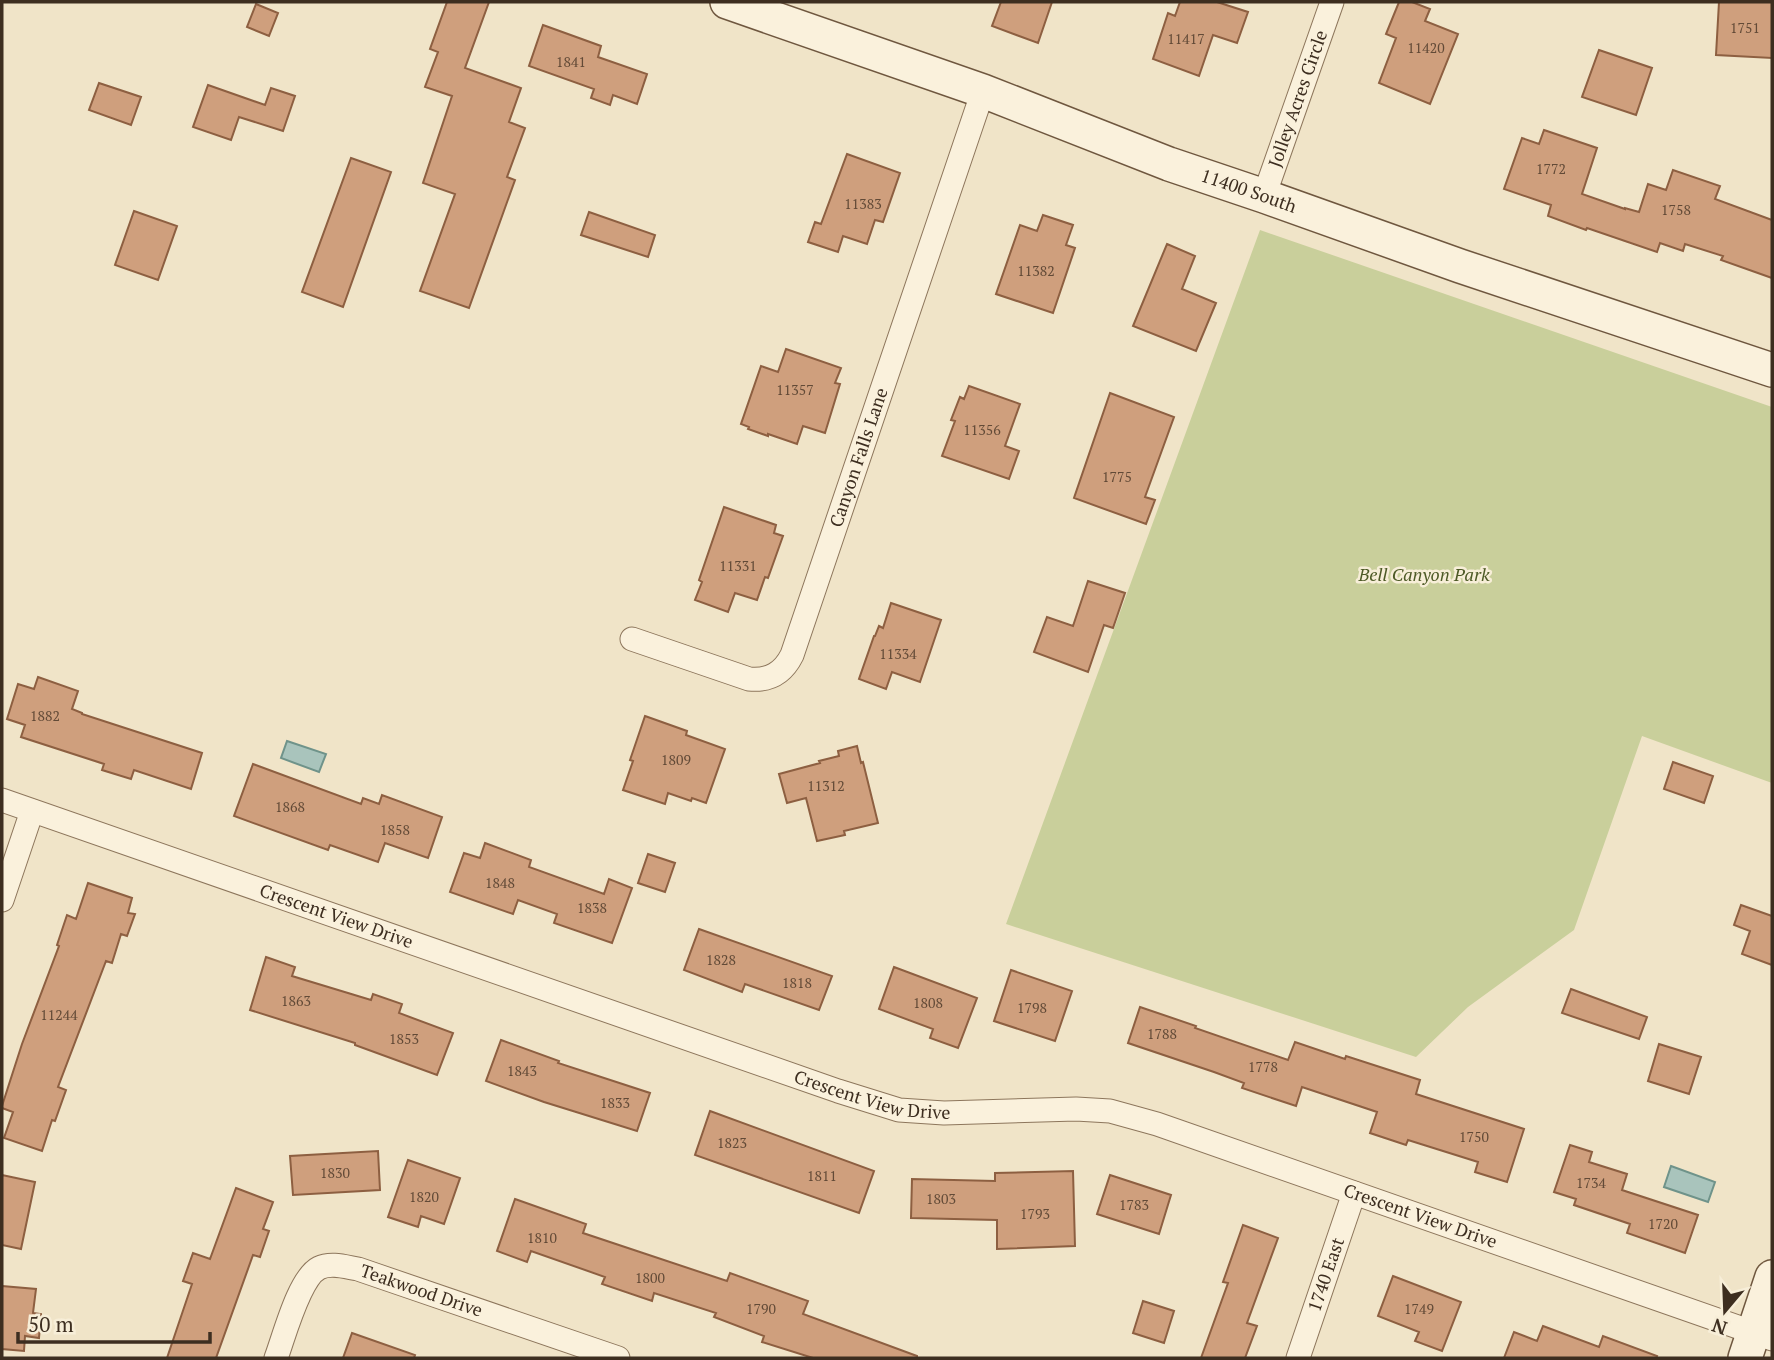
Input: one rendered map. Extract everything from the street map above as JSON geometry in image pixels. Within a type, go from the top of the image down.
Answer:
[{"type":"street","name":"11400 South","points":[[727,2],[983,91],[1169,164],[1460,266],[1772,370]]},
{"type":"street","name":"Jolley Acres Circle","points":[[1264,196],[1332,2]]},
{"type":"street","name":"Canyon Falls Lane","points":[[632,639],[749,679],[775,675],[788,663],[983,91]]},
{"type":"street","name":"Crescent View Drive","points":[[2,800],[899,1110],[944,1113],[1076,1109],[1110,1111],[1157,1125],[1354,1193],[1757,1344]]},
{"type":"street","points":[[2,900],[32,811]]},
{"type":"street","name":"1740 East","points":[[1298,1358],[1354,1193]]},
{"type":"street","name":"Teakwood Drive","points":[[276,1358],[306,1281],[318,1268],[335,1265],[358,1269],[618,1358]]},
{"type":"street","points":[[1757,1344],[1772,1277]]},
{"type":"green space","name":"Bell Canyon Park","points":[[1260,230],[1772,407],[1772,783],[1642,736],[1574,930],[1468,1007],[1416,1057],[1006,924]]},
{"type":"water","points":[[287,741],[326,754],[319,772],[281,758]]},
{"type":"water","points":[[1671,1166],[1715,1182],[1708,1202],[1664,1187]]},
{"type":"building","points":[[447,2],[489,2],[465,68],[521,88],[509,122],[525,128],[507,177],[515,180],[469,308],[420,291],[455,194],[423,183],[452,96],[425,87],[438,52],[430,49]]},
{"type":"building","points":[[1001,2],[1052,2],[1038,43],[992,26]]},
{"type":"building","points":[[1180,2],[1217,2],[1248,12],[1237,43],[1213,35],[1199,76],[1153,59],[1168,13],[1175,16]]},
{"type":"building","points":[[1399,2],[1412,2],[1430,9],[1425,21],[1458,34],[1430,104],[1379,83],[1396,38],[1386,34]]},
{"type":"building","points":[[1719,2],[1772,2],[1772,58],[1716,55]]},
{"type":"building","points":[[256,4],[278,13],[269,36],[247,27]]},
{"type":"building","points":[[543,25],[601,46],[598,57],[647,74],[637,104],[613,95],[610,105],[591,98],[594,89],[529,66]]},
{"type":"building","points":[[1599,50],[1652,68],[1636,115],[1582,97]]},
{"type":"building","points":[[99,83],[141,97],[131,125],[89,110]]},
{"type":"building","points":[[208,85],[265,105],[271,88],[295,96],[283,131],[239,117],[231,140],[193,127]]},
{"type":"building","points":[[1544,130],[1597,148],[1582,194],[1625,209],[1639,212],[1648,184],[1666,190],[1673,170],[1720,186],[1715,199],[1772,220],[1772,278],[1721,260],[1723,256],[1685,244],[1683,251],[1660,243],[1657,252],[1587,228],[1586,230],[1548,216],[1551,205],[1504,189],[1522,138],[1539,144]]},
{"type":"building","points":[[847,154],[900,173],[883,222],[875,220],[867,244],[843,236],[838,252],[808,242],[815,222],[821,224]]},
{"type":"building","points":[[351,158],[391,172],[343,307],[302,292]]},
{"type":"building","points":[[134,211],[177,226],[158,280],[115,265]]},
{"type":"building","points":[[589,212],[655,235],[648,257],[581,235]]},
{"type":"building","points":[[1043,215],[1073,225],[1066,245],[1075,248],[1053,313],[996,294],[1020,225],[1037,231]]},
{"type":"building","points":[[1167,244],[1195,256],[1182,289],[1216,303],[1196,351],[1133,326]]},
{"type":"building","points":[[786,349],[841,368],[835,383],[840,384],[825,433],[803,426],[797,444],[748,429],[749,427],[741,424],[761,366],[778,372]]},
{"type":"building","points":[[969,386],[1020,404],[1005,446],[1019,451],[1009,479],[942,456],[955,421],[951,420],[960,397],[964,399]]},
{"type":"building","points":[[1110,393],[1174,417],[1145,497],[1155,500],[1146,524],[1074,498]]},
{"type":"building","points":[[724,507],[776,525],[774,533],[783,536],[757,600],[735,593],[728,612],[695,600],[702,582],[699,580]]},
{"type":"building","points":[[1088,581],[1125,593],[1113,628],[1104,625],[1088,672],[1034,652],[1047,617],[1073,626]]},
{"type":"building","points":[[891,603],[941,620],[920,682],[892,672],[886,689],[859,679],[874,636],[879,626],[883,628]]},
{"type":"building","points":[[38,677],[78,691],[72,709],[82,714],[202,753],[191,789],[134,770],[131,779],[102,770],[104,764],[21,737],[25,725],[7,719],[18,684],[34,689]]},
{"type":"building","points":[[645,716],[687,731],[686,735],[725,749],[706,803],[668,793],[665,804],[623,790]]},
{"type":"building","points":[[857,746],[878,823],[844,831],[845,835],[817,841],[806,798],[787,803],[779,774],[820,763],[819,761],[839,756],[838,751]]},
{"type":"building","points":[[1673,762],[1713,776],[1704,803],[1664,789]]},
{"type":"building","points":[[253,764],[361,804],[363,798],[379,804],[382,795],[442,817],[428,858],[385,843],[378,862],[330,845],[328,850],[234,816]]},
{"type":"building","points":[[485,843],[531,860],[529,867],[604,894],[609,879],[632,888],[612,943],[554,923],[557,914],[518,900],[513,914],[450,892],[464,853],[480,858]]},
{"type":"building","points":[[648,854],[675,863],[665,892],[638,883]]},
{"type":"building","points":[[88,883],[132,898],[128,913],[135,914],[127,936],[121,934],[112,963],[106,961],[58,1087],[66,1090],[42,1151],[4,1138],[13,1112],[2,1106],[59,946],[57,945],[67,915],[76,919]]},
{"type":"building","points":[[1741,905],[1772,916],[1772,965],[1742,954],[1750,931],[1734,925]]},
{"type":"building","points":[[699,929],[832,976],[819,1010],[745,984],[742,992],[684,970]]},
{"type":"building","points":[[266,957],[295,967],[292,976],[371,1000],[373,994],[402,1004],[399,1013],[453,1033],[437,1075],[355,1043],[250,1010]]},
{"type":"building","points":[[894,967],[977,998],[958,1048],[930,1038],[933,1029],[879,1009]]},
{"type":"building","points":[[1011,970],[1072,991],[1055,1041],[994,1021]]},
{"type":"building","points":[[1571,989],[1647,1017],[1639,1039],[1562,1013]]},
{"type":"building","points":[[1140,1007],[1288,1060],[1295,1042],[1345,1059],[1346,1056],[1420,1080],[1416,1094],[1524,1129],[1507,1182],[1475,1172],[1478,1162],[1408,1140],[1406,1145],[1370,1133],[1377,1112],[1302,1087],[1296,1106],[1242,1088],[1244,1083],[1128,1043]]},
{"type":"building","points":[[501,1040],[559,1061],[558,1063],[650,1093],[637,1131],[486,1081]]},
{"type":"building","points":[[1659,1044],[1701,1057],[1689,1094],[1648,1081]]},
{"type":"building","points":[[710,1111],[874,1171],[859,1213],[695,1155]]},
{"type":"building","points":[[1570,1145],[1592,1152],[1589,1162],[1627,1174],[1622,1190],[1698,1215],[1685,1253],[1627,1233],[1630,1224],[1574,1205],[1576,1199],[1554,1192]]},
{"type":"building","points":[[378,1151],[380,1190],[293,1195],[290,1156]]},
{"type":"building","points":[[408,1160],[460,1178],[444,1224],[421,1216],[418,1227],[388,1217]]},
{"type":"building","points":[[1073,1171],[1075,1246],[997,1249],[997,1220],[911,1218],[912,1179],[995,1181],[995,1173]]},
{"type":"building","points":[[2,1175],[35,1182],[21,1249],[2,1245]]},
{"type":"building","points":[[1110,1175],[1171,1195],[1159,1234],[1097,1214]]},
{"type":"building","points":[[236,1188],[273,1202],[263,1229],[269,1231],[260,1257],[253,1255],[216,1358],[167,1358],[192,1284],[183,1281],[193,1253],[210,1259]]},
{"type":"building","points":[[515,1199],[586,1224],[583,1233],[727,1281],[730,1273],[808,1301],[803,1314],[917,1358],[813,1358],[762,1342],[764,1336],[714,1317],[716,1313],[654,1293],[652,1301],[602,1284],[605,1277],[531,1251],[527,1262],[497,1251]]},
{"type":"building","points":[[1243,1225],[1278,1238],[1247,1323],[1257,1326],[1245,1358],[1201,1358],[1228,1283],[1223,1282]]},
{"type":"building","points":[[1393,1276],[1461,1302],[1442,1351],[1415,1341],[1419,1332],[1378,1316]]},
{"type":"building","points":[[2,1286],[36,1289],[33,1313],[41,1314],[39,1338],[25,1336],[24,1351],[2,1349]]},
{"type":"building","points":[[1143,1301],[1174,1311],[1164,1343],[1133,1333]]},
{"type":"building","points":[[1543,1326],[1599,1347],[1603,1336],[1657,1356],[1504,1358],[1514,1332],[1537,1341]]},
{"type":"building","points":[[352,1333],[415,1355],[414,1358],[343,1358]]}]
